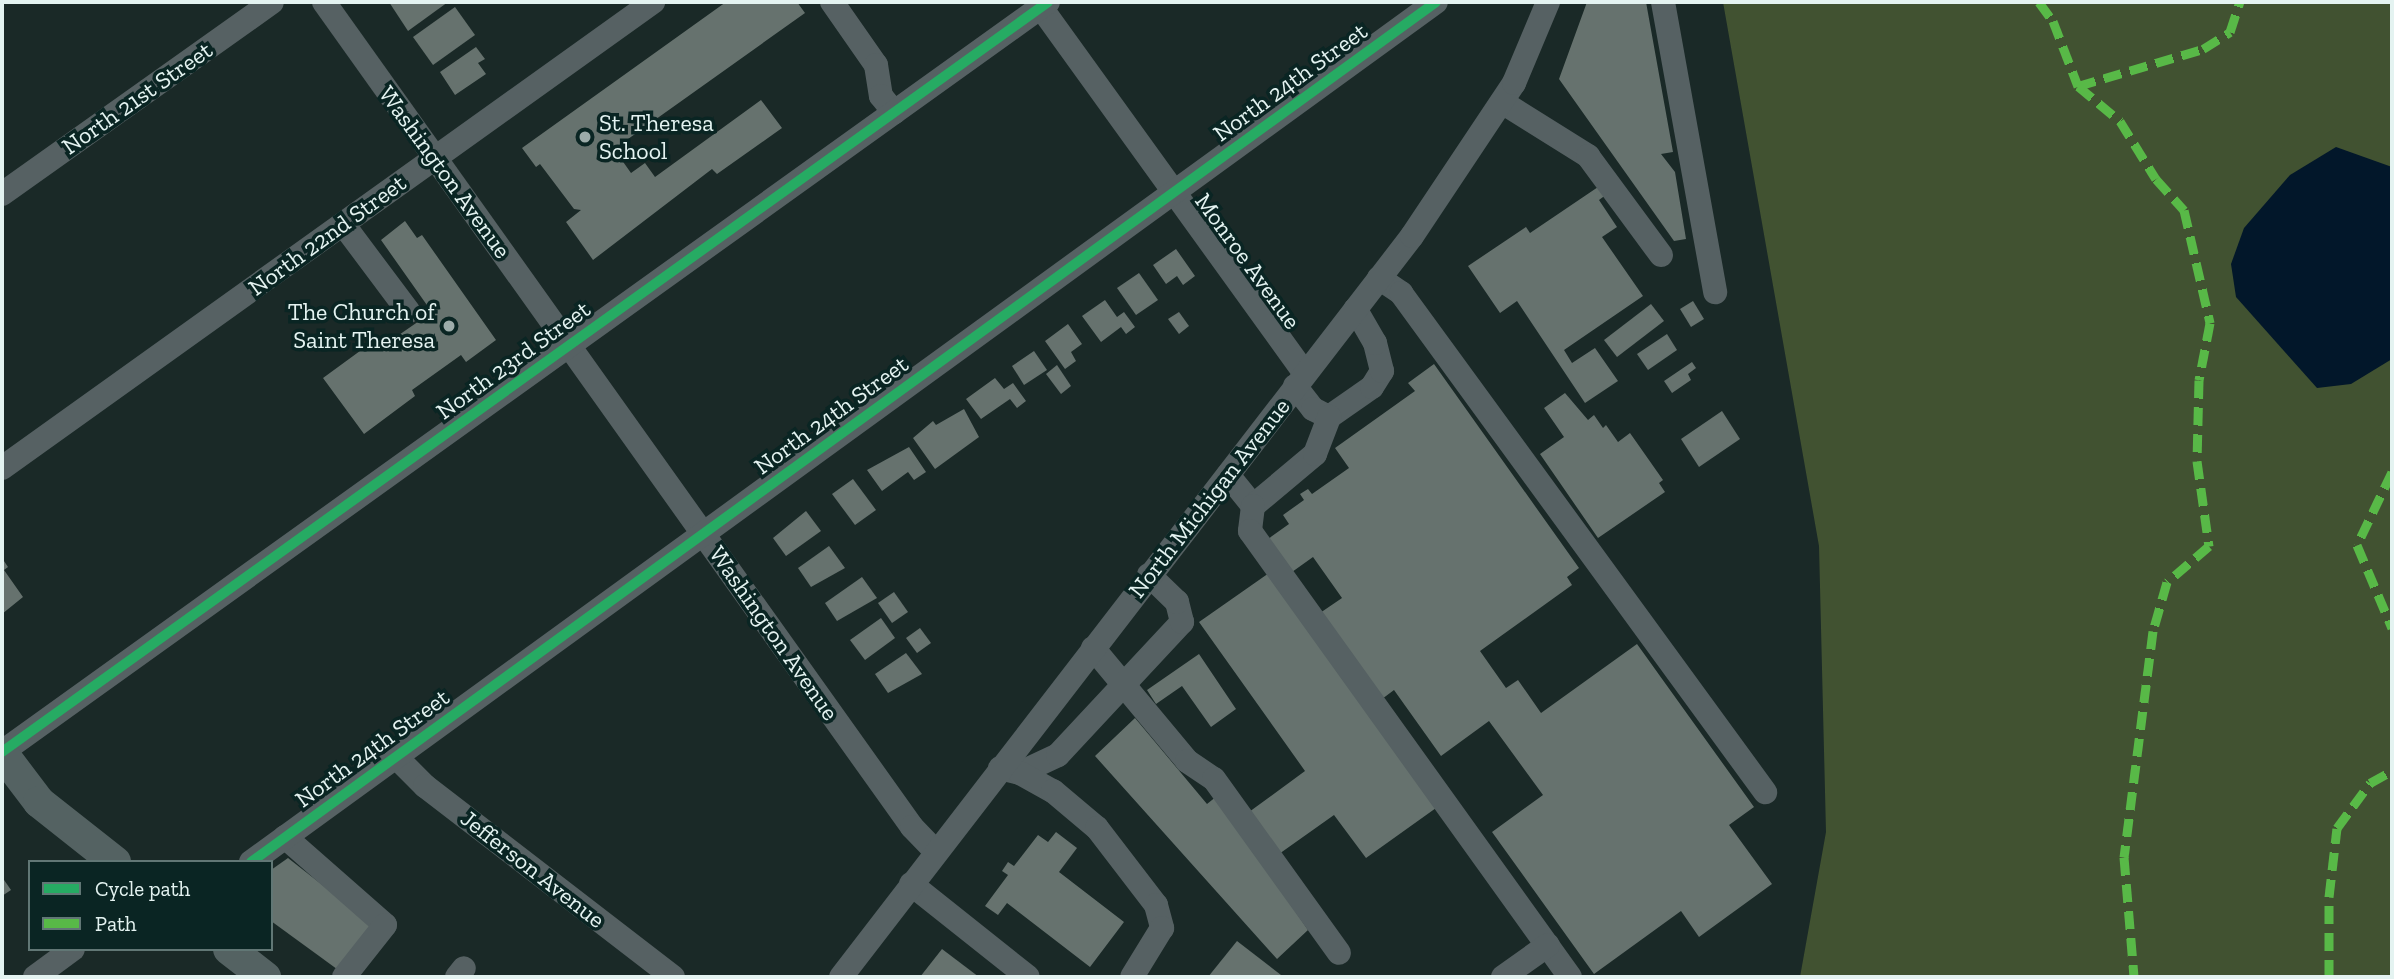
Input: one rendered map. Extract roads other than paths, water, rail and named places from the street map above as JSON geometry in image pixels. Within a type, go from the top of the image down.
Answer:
[{"type":"main road","points":[[2,753],[39,802],[112,860]]},
{"type":"main road","points":[[232,951],[265,977]]},
{"type":"street","name":"North 21st Street","points":[[2,194],[272,2]]},
{"type":"street","name":"Washington Avenue","points":[[324,2],[912,827],[935,851]]},
{"type":"street","name":"North 22nd Street","points":[[2,468],[653,2]]},
{"type":"street","points":[[832,2],[876,65],[881,96],[894,112]]},
{"type":"street","name":"North 24th Street","points":[[254,860],[1436,2]]},
{"type":"street","name":"North Michigan Avenue","points":[[841,977],[935,851],[1010,771],[1093,648],[1379,278],[1502,102],[1528,55],[1548,2]]},
{"type":"street","points":[[1663,2],[1715,292]]},
{"type":"street","name":"North 23rd Street","points":[[2,753],[1042,4]]},
{"type":"street","name":"Monroe Avenue","points":[[1042,4],[1300,380],[1313,409],[1329,417]]},
{"type":"street","points":[[1502,102],[1588,156],[1661,255]]},
{"type":"street","points":[[343,224],[408,311]]},
{"type":"street","points":[[1379,278],[1401,293],[1765,792]]},
{"type":"street","points":[[1355,309],[1375,343],[1382,372],[1372,387],[1329,417],[1314,454],[1253,506],[1250,531],[1570,977]]},
{"type":"street","points":[[1228,475],[1253,506]]},
{"type":"street","points":[[1010,771],[1058,755],[1123,680],[1182,622],[1177,602],[1149,575]]},
{"type":"street","points":[[1093,648],[1123,680],[1187,761],[1214,779],[1339,953]]},
{"type":"street","name":"Jefferson Avenue","points":[[396,757],[425,786],[673,977]]},
{"type":"street","points":[[1010,771],[1053,791],[1097,828],[1156,905],[1162,928],[1132,977]]},
{"type":"street","points":[[285,837],[385,925],[344,977]]},
{"type":"street","points":[[911,884],[1028,977]]},
{"type":"street","points":[[1503,977],[1548,945]]},
{"type":"street","points":[[35,977],[71,951]]},
{"type":"water","points":[[2336,147],[2392,167],[2392,359],[2351,384],[2317,388],[2236,297],[2231,264],[2244,228],[2290,175]]},
{"type":"place","name":"St. Theresa School","points":[[585,137]]},
{"type":"place","name":"The Church of Saint Theresa","points":[[449,326]]}]
